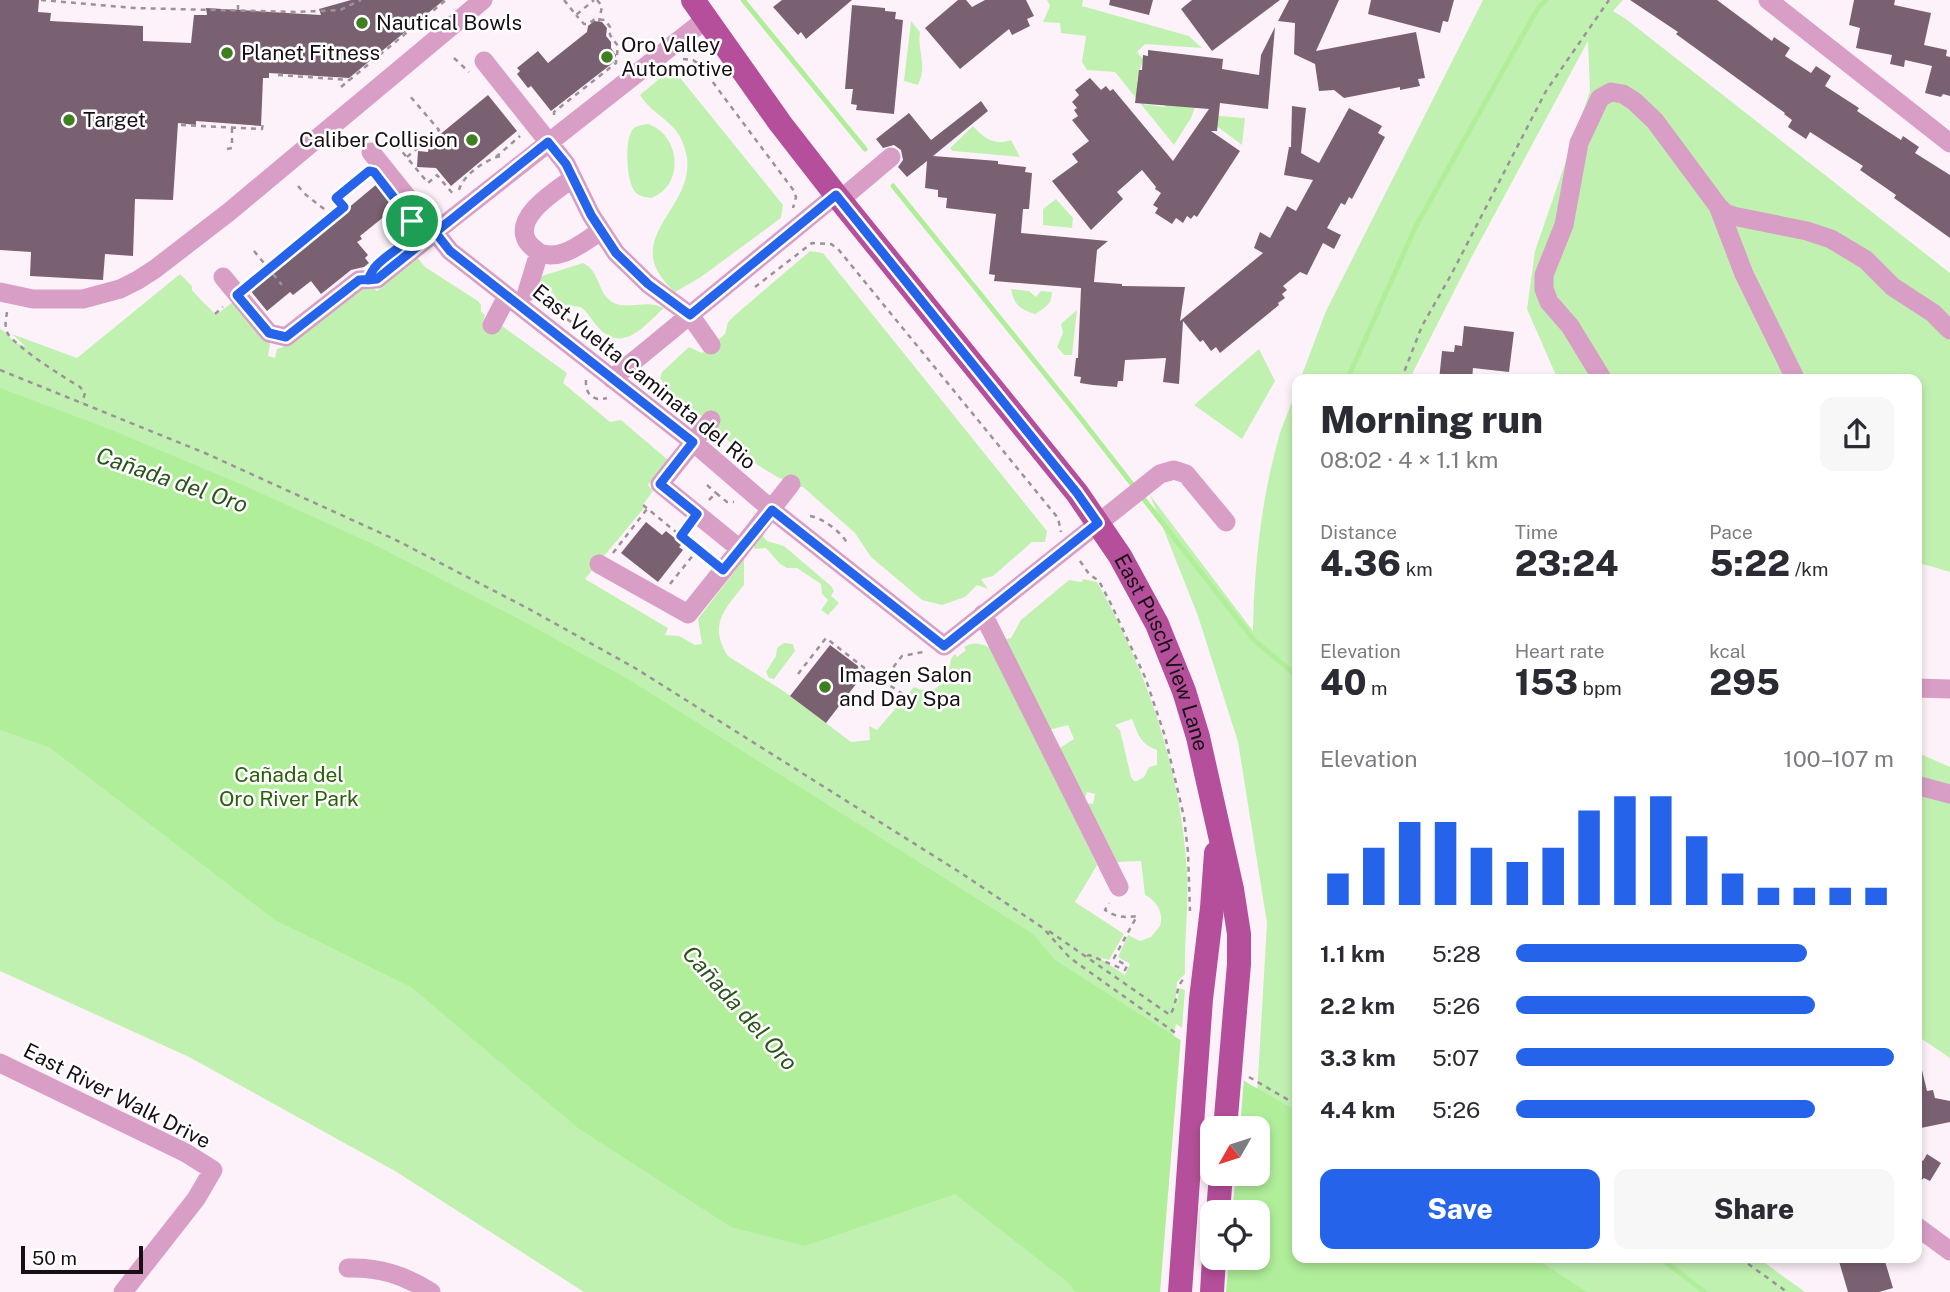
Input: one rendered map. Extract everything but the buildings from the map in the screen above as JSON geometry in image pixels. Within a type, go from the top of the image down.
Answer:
[{"type":"main road","name":"East Pusch View Lane","points":[[699,9],[780,123],[838,198],[1077,493],[1132,577],[1167,648],[1198,737],[1232,889],[1239,934],[1226,1116]]},
{"type":"main road","name":"East Pusch View Lane","points":[[1180,1292],[1194,989],[1212,908],[1216,863],[1215,821]]},
{"type":"main road","points":[[1212,1292],[1213,1270]]},
{"type":"street","points":[[5,293],[33,299],[83,299],[120,289],[155,269],[229,212],[483,0]]},
{"type":"street","points":[[1768,0],[1950,143]]},
{"type":"street","points":[[223,277],[269,333],[286,337],[359,280],[377,279],[548,142],[699,9]]},
{"type":"street","points":[[484,61],[566,164],[601,231],[616,253],[648,284],[690,315],[711,345]]},
{"type":"street","points":[[1599,374],[1570,326],[1549,302],[1544,289],[1544,275],[1564,225],[1579,143],[1600,98],[1611,92],[1623,94],[1644,109],[1724,212],[1807,231],[1841,244],[1866,260],[1893,287],[1933,313],[1950,330]]},
{"type":"street","points":[[612,388],[690,315],[891,157]]},
{"type":"street","name":"East Vuelta Caminata del Rio","points":[[370,161],[450,251],[517,294],[612,388],[693,442],[772,510],[944,646],[1152,479],[1174,470],[1186,474],[1226,522]]},
{"type":"street","points":[[573,178],[535,208],[524,225],[527,240],[539,253],[551,257],[563,254],[601,231]]},
{"type":"street","points":[[1718,206],[1744,274],[1793,374]]},
{"type":"street","points":[[492,325],[517,294],[539,253]]},
{"type":"street","points":[[711,420],[660,484],[740,549]]},
{"type":"street","points":[[604,561],[688,614],[790,484]]},
{"type":"street","points":[[983,614],[1119,887]]},
{"type":"street","points":[[1922,688],[1950,689]]},
{"type":"street","points":[[1922,787],[1950,794]]},
{"type":"street","name":"East River Walk Drive","points":[[0,1063],[186,1153],[213,1170],[196,1199],[123,1292]]},
{"type":"street","points":[[1922,1230],[1950,1251]]},
{"type":"street","points":[[348,1268],[390,1272],[431,1292]]},
{"type":"path","points":[[41,0],[134,8],[324,12],[340,10],[361,0]]},
{"type":"path","points":[[238,0],[238,10]]},
{"type":"path","points":[[341,87],[446,0]]},
{"type":"path","points":[[564,0],[576,15],[584,24],[599,21],[602,6],[595,0],[576,15]]},
{"type":"path","points":[[1403,374],[1422,326],[1546,91],[1609,0]]},
{"type":"path","points":[[679,59],[693,60],[700,65],[794,191],[796,197],[793,208]]},
{"type":"path","points":[[278,75],[349,80]]},
{"type":"path","points":[[407,157],[439,130],[409,95]]},
{"type":"path","points":[[181,125],[262,129],[263,122]]},
{"type":"path","points":[[227,149],[232,148],[232,127]]},
{"type":"path","points":[[496,157],[523,134]]},
{"type":"path","points":[[390,137],[428,183],[437,175],[456,197]]},
{"type":"path","points":[[215,314],[344,207],[336,198],[370,161]]},
{"type":"path","points":[[298,186],[333,216]]},
{"type":"path","points":[[755,287],[812,243],[831,244],[838,249],[1058,518],[1059,529],[1089,574],[1099,581],[1111,604],[1145,677],[1165,736],[1184,817],[1190,920]]},
{"type":"path","points":[[254,251],[282,285]]},
{"type":"path","points":[[5,293],[5,326],[8,333],[20,345],[80,387],[85,393],[82,402]]},
{"type":"path","points":[[558,318],[573,322],[591,336],[595,346]]},
{"type":"path","points":[[0,370],[205,453],[394,539],[541,615],[679,695],[1087,956],[1087,959],[1126,982],[1170,1015],[1176,1005],[1179,984],[1187,976],[1194,989]]},
{"type":"path","points":[[586,377],[590,396],[602,400],[612,388]]},
{"type":"path","points":[[707,485],[727,502],[739,503],[746,508],[757,496]]},
{"type":"path","points":[[681,536],[716,493]]},
{"type":"path","points":[[643,505],[723,570]]},
{"type":"path","points":[[604,561],[647,509]]},
{"type":"path","points":[[806,516],[818,518],[843,537],[850,551]]},
{"type":"path","points":[[673,537],[676,532]]},
{"type":"path","points":[[617,548],[622,552]]},
{"type":"path","points":[[666,590],[698,549]]},
{"type":"path","points":[[798,674],[826,638],[881,683],[905,696]]},
{"type":"path","points":[[859,673],[865,670]]},
{"type":"path","points":[[1087,956],[1125,970],[1127,966],[1114,957],[1137,916],[1124,918],[1105,910]]},
{"type":"path","points":[[1043,928],[1070,958],[1180,1035]]},
{"type":"path","points":[[1244,1073],[1292,1102]]},
{"type":"path","points":[[1747,1263],[1787,1292]]},
{"type":"green space","points":[[1047,0],[1083,0],[1082,6],[1189,36],[1202,48],[1145,44],[1137,52],[1143,59],[1137,81],[1144,96],[1143,104],[1165,107],[1167,95],[1195,107],[1174,145],[1115,72],[1087,70],[1082,62],[1086,36],[1061,33],[1060,23],[1043,22],[1050,6]]},
{"type":"green space","points":[[1483,0],[1623,0],[1613,11],[1950,273],[1950,572],[1922,564],[1922,374],[1555,374],[1527,309],[1535,251],[1590,91],[1588,41],[1412,374],[1302,374],[1326,311]]},
{"type":"green space","points":[[911,21],[920,32],[922,71],[918,85],[904,81]]},
{"type":"green space","points":[[665,74],[677,74],[783,205],[781,218],[701,277],[675,292],[658,273],[653,255],[655,239],[681,191],[687,173],[686,153],[678,133],[640,95]]},
{"type":"green space","points":[[1208,115],[1245,118],[1242,145],[1218,127],[1217,129]]},
{"type":"green space","points":[[648,124],[659,130],[667,139],[675,161],[670,183],[662,192],[651,198],[636,193],[630,181],[627,161],[630,134],[638,126]]},
{"type":"green space","points":[[973,126],[990,140],[1011,140],[1020,157],[953,151],[950,148]]},
{"type":"green space","points":[[1056,199],[1073,218],[1072,228],[1043,225],[1043,209]]},
{"type":"green space","points":[[810,251],[823,253],[1047,531],[1045,542],[1032,542],[993,576],[981,579],[988,589],[977,585],[965,597],[942,605],[922,600],[871,557],[855,533],[803,487],[775,476],[744,455],[717,428],[717,424],[686,405],[660,378],[662,372],[689,347],[702,353],[725,334],[728,322],[734,316]]},
{"type":"green space","name":"Cañada del Oro River Park","points":[[417,257],[425,267],[478,301],[481,312],[485,315],[483,322],[502,326],[567,373],[563,383],[610,422],[621,420],[668,460],[648,485],[653,491],[642,506],[644,508],[585,579],[668,628],[665,635],[679,636],[695,645],[702,644],[698,619],[744,559],[744,585],[725,610],[719,626],[722,645],[728,656],[785,692],[851,742],[870,740],[869,726],[877,730],[914,687],[931,690],[940,685],[947,676],[952,658],[966,650],[964,647],[978,644],[992,649],[1097,865],[1075,902],[1124,934],[1109,960],[1098,957],[1125,975],[1130,964],[1118,957],[1128,935],[1140,941],[1151,937],[1160,926],[1160,912],[1156,904],[1145,895],[1141,861],[1117,862],[1087,803],[1093,804],[1095,794],[1087,792],[1085,799],[1058,749],[1074,739],[1068,725],[1049,730],[1006,639],[1011,638],[1021,620],[1069,580],[1097,582],[1146,686],[1169,759],[1183,834],[1187,872],[1185,974],[1177,982],[1175,1008],[1180,988],[1185,990],[1182,1028],[1176,1024],[1169,1056],[1205,1116],[1200,1116],[1200,1186],[1213,1186],[1213,1200],[1200,1200],[1200,1270],[1270,1270],[1270,1200],[1258,1200],[1258,1186],[1270,1186],[1270,1116],[1256,1116],[1267,923],[1238,742],[1198,616],[1150,495],[1253,631],[1257,559],[1267,487],[1280,433],[1292,402],[1292,1263],[1765,1263],[1805,1292],[584,1292],[395,1171],[189,1057],[0,971],[0,329],[20,345],[25,346],[12,334],[77,358],[180,274],[216,315],[234,301],[270,344],[268,356],[275,358],[277,349],[361,286],[371,286],[377,291]],"holes":[[[1132,719],[1143,742],[1157,750],[1157,765],[1149,767],[1144,777],[1134,781],[1120,730],[1115,725]]]},
{"type":"green space","points":[[583,263],[593,271],[605,294],[614,303],[651,304],[664,308],[632,335],[615,338],[606,334],[582,308],[560,304],[553,293],[542,289],[539,280],[542,276]]},
{"type":"green space","points":[[1011,289],[1029,291],[1036,297],[1041,291],[1052,292],[1052,296],[1047,305],[1035,314],[1018,306]]},
{"type":"green space","points":[[1077,310],[1072,355],[1064,355],[1057,347],[1063,333],[1061,324]]},
{"type":"green space","points":[[1259,349],[1275,381],[1242,439],[1194,405]]},
{"type":"green space","points":[[762,535],[767,541],[784,546],[831,586],[834,591],[831,596],[839,603],[828,615],[821,610],[828,600],[822,594],[821,584],[797,568],[787,568],[780,564],[766,548],[754,549]]},
{"type":"green space","points":[[784,643],[793,644],[795,651],[774,679],[769,678],[766,672],[776,656],[777,648]]},
{"type":"green space","points":[[1922,755],[1950,767],[1950,1058],[1922,1039]]},
{"type":"water","name":"Cañada del Oro River Park","points":[[0,388],[112,430],[375,545],[628,679],[1033,934],[1055,960],[1292,1108],[1292,1263],[1543,1263],[1587,1292],[1076,1292],[1066,1281],[955,1194],[805,1246],[731,1227],[578,1128],[411,987],[275,920],[49,747],[0,730]]},
{"type":"pier","points":[[1181,1036],[1244,1077],[1241,1116],[1200,1116],[1200,1186],[1235,1186],[1233,1200],[1200,1200],[1200,1270],[1228,1270],[1226,1292],[1160,1292]]},
{"type":"waterway","points":[[743,0],[865,149]]},
{"type":"waterway","points":[[1350,374],[1416,226],[1538,8],[1546,0]]},
{"type":"waterway","points":[[893,186],[1078,415],[1254,640],[1292,672]]},
{"type":"waterway","points":[[1667,1263],[1705,1292]]},
{"type":"place","name":"Nautical Bowls","points":[[362,23]]},
{"type":"place","name":"Planet Fitness","points":[[227,53]]},
{"type":"place","name":"Oro Valley Automotive","points":[[607,57]]},
{"type":"place","name":"Target","points":[[69,120]]},
{"type":"place","name":"Caliber Collision","points":[[472,140]]},
{"type":"place","name":"Imagen Salon and Day Spa","points":[[825,687]]},
{"type":"route","points":[[412,221],[371,170],[336,198],[344,207],[237,295],[269,333],[286,337],[359,280],[377,279],[435,232],[548,142],[566,164],[591,215],[616,253],[648,284],[690,315],[836,195],[1077,493],[1098,523],[944,646],[772,510],[723,570],[681,536],[697,514],[660,484],[693,442],[450,251],[435,232],[377,279],[368,280],[375,266],[409,238],[413,228],[412,221]]},
{"type":"water label","name":"Cañada del Oro","points":[[172,480]]},
{"type":"water label","name":"Cañada del Oro","points":[[740,1008]]}]
